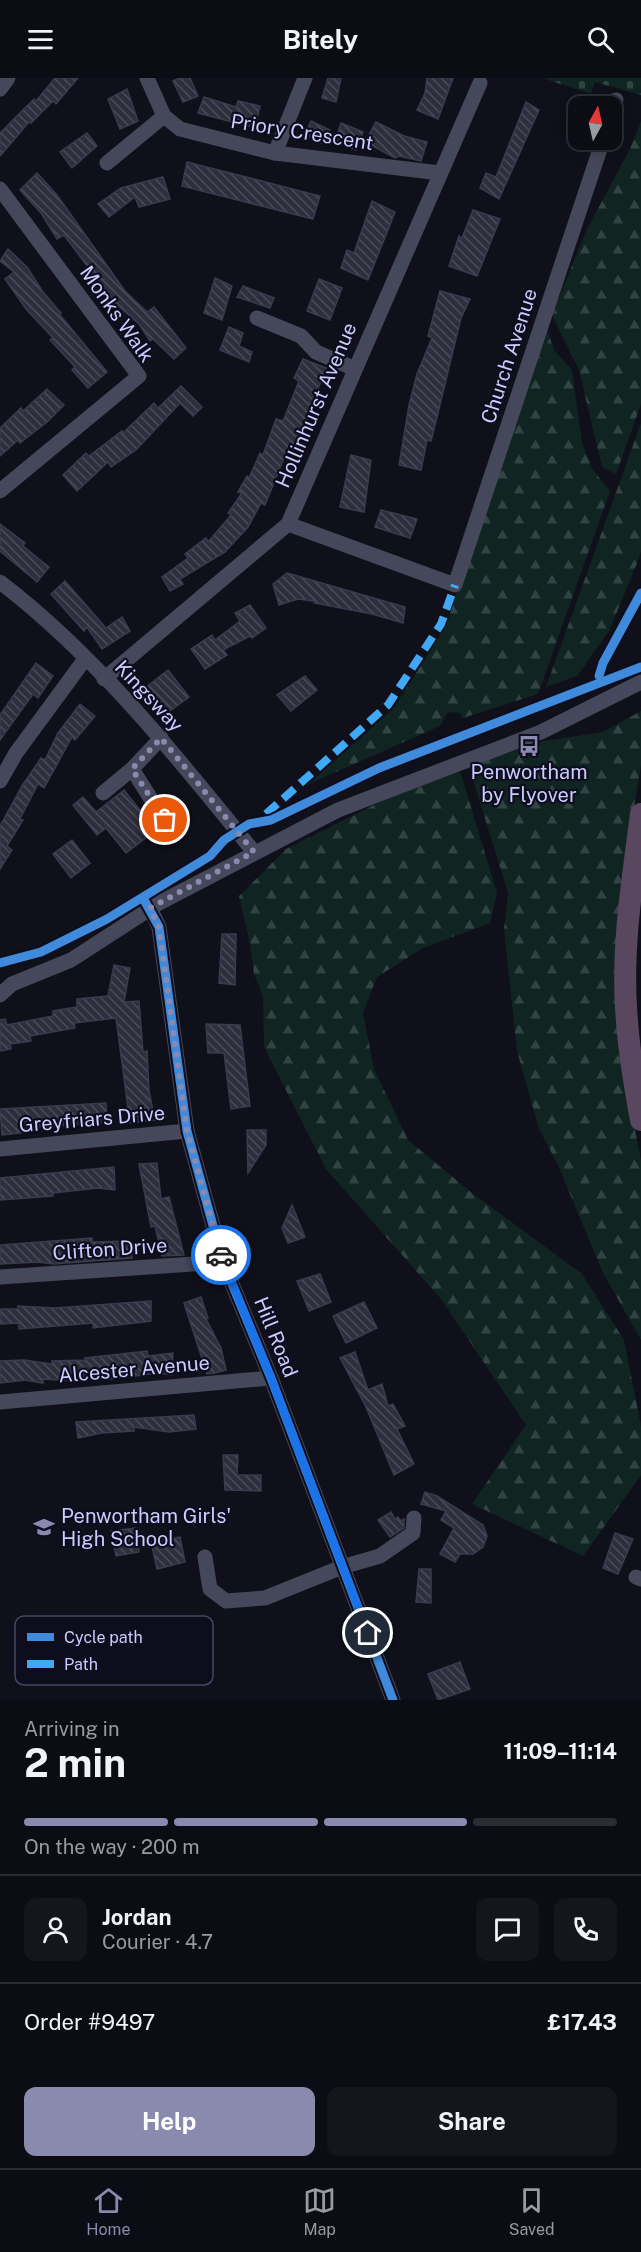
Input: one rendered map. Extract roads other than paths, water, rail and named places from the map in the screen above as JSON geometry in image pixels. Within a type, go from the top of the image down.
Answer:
[{"type":"highway","points":[[641,814],[628,922],[626,1005],[633,1077],[641,1120]]},
{"type":"street","points":[[0,89],[8,78]]},
{"type":"street","points":[[106,163],[118,142],[164,116],[147,78]]},
{"type":"street","points":[[275,153],[305,78]]},
{"type":"street","name":"Hollinhurst Avenue","points":[[104,679],[288,524],[480,83]]},
{"type":"street","name":"Priory Crescent","points":[[164,116],[180,129],[275,153],[440,173]]},
{"type":"street","name":"Church Avenue","points":[[288,524],[455,585],[600,150]]},
{"type":"street","name":"Monks Walk","points":[[0,189],[140,376],[0,491]]},
{"type":"street","points":[[257,318],[301,336],[316,352],[355,369]]},
{"type":"street","name":"Kingsway","points":[[0,582],[86,659],[161,738],[254,852]]},
{"type":"street","points":[[0,781],[16,753],[86,659]]},
{"type":"street","points":[[0,995],[6,984],[72,960],[150,908],[338,810],[541,732],[635,684]]},
{"type":"street","points":[[103,792],[132,769],[161,738]]},
{"type":"street","points":[[132,769],[165,820]]},
{"type":"street","name":"Hill Road","points":[[150,908],[159,927],[187,1131],[223,1262],[271,1378],[393,1700]]},
{"type":"street","name":"Greyfriars Drive","points":[[0,1149],[187,1131]]},
{"type":"street","name":"Clifton Drive","points":[[0,1278],[223,1262]]},
{"type":"street","name":"Alcester Avenue","points":[[0,1402],[271,1378]]},
{"type":"street","points":[[205,1557],[210,1589],[226,1601],[265,1598],[342,1567],[380,1556],[415,1531],[414,1518]]},
{"type":"place","name":"Penwortham by Flyover","points":[[529,746]]},
{"type":"place","name":"Penwortham Girls' High School","points":[[44,1527]]}]
